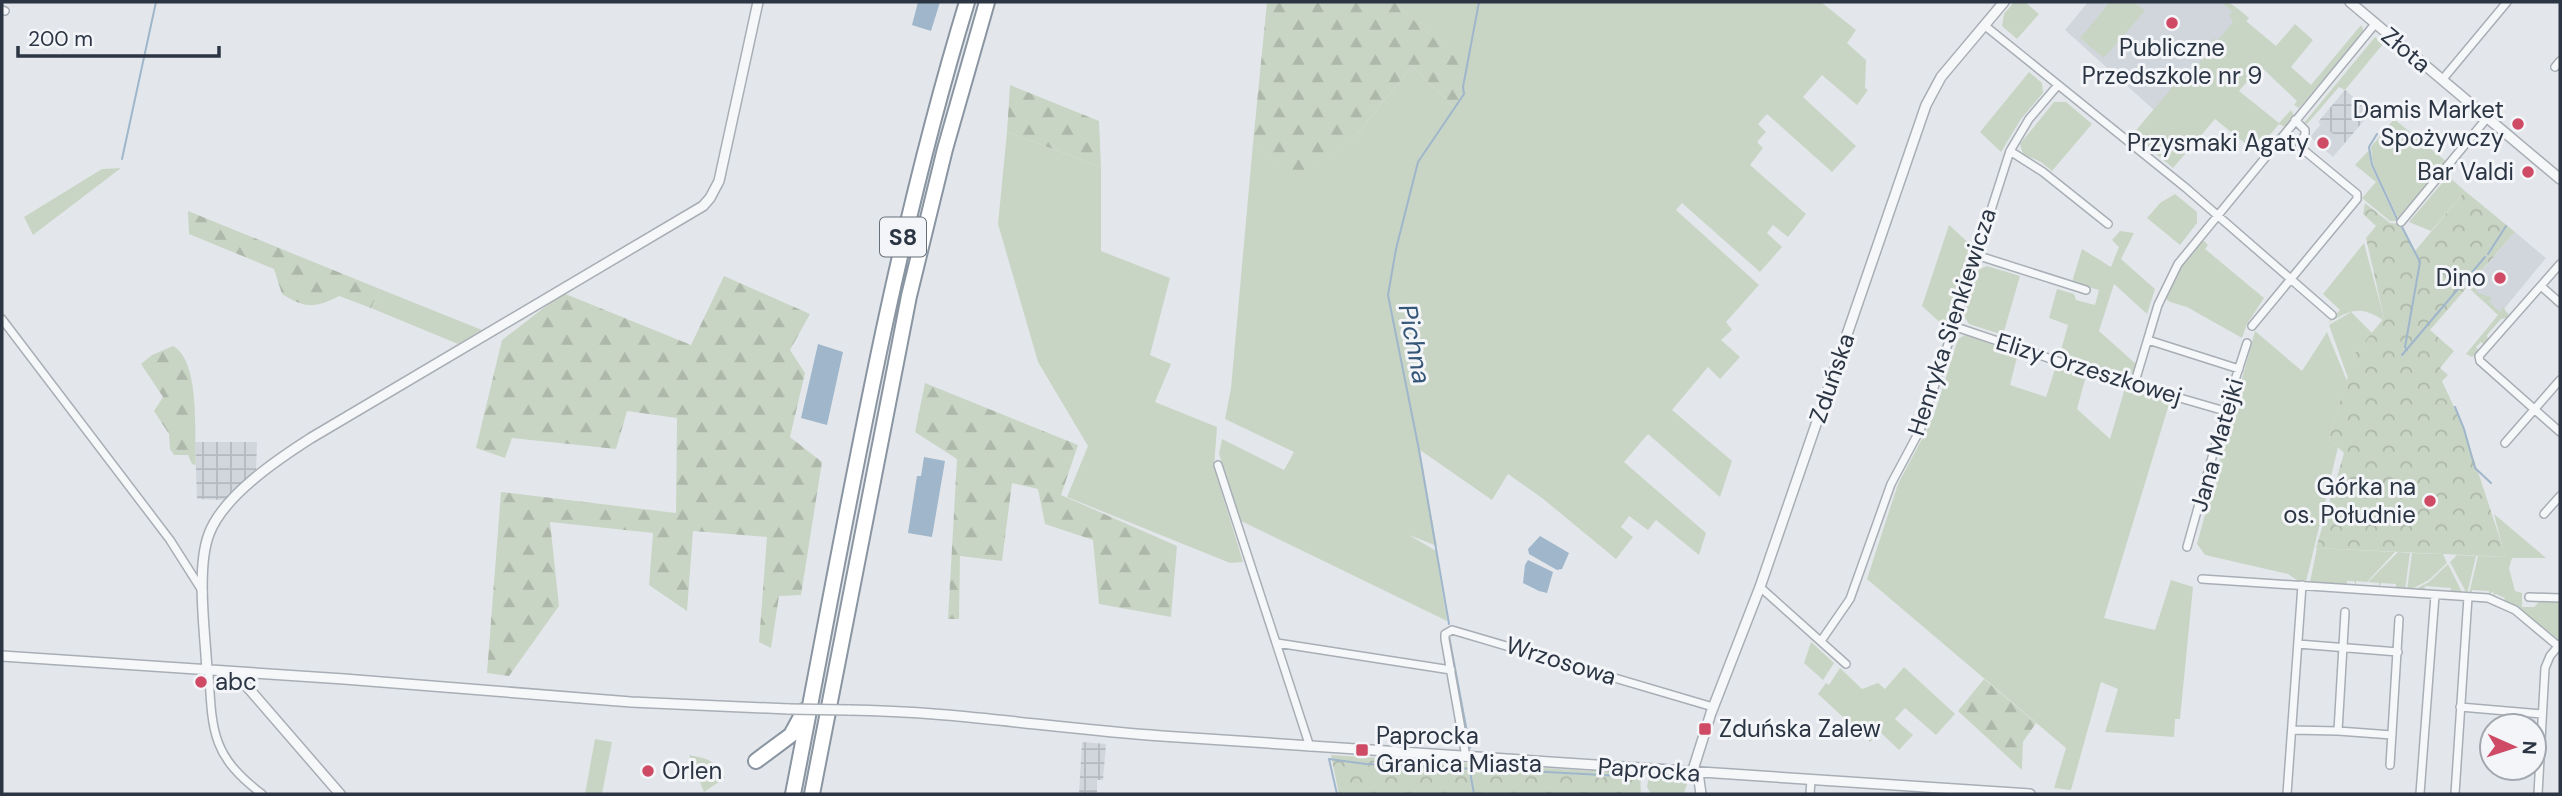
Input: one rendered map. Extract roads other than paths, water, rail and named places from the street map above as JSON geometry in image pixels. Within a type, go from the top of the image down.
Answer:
[{"type":"highway","name":"S8","points":[[793,794],[894,278],[926,142],[967,2]]},
{"type":"highway","name":"S8","points":[[814,789],[909,296],[945,149],[987,2]]},
{"type":"highway","points":[[756,761],[791,735],[798,726],[813,691]]},
{"type":"street","points":[[262,794],[235,772],[219,746],[213,720],[207,670],[204,594],[205,551],[214,523],[232,500],[286,454],[692,214],[710,198],[721,171],[758,2]]},
{"type":"street","name":"Zduńska","points":[[1701,794],[1695,773],[1713,707],[1760,587],[1926,105],[1941,77],[2004,2]]},
{"type":"street","name":"Złota","points":[[2350,2],[2560,179]]},
{"type":"street","points":[[2442,80],[2507,2]]},
{"type":"street","points":[[2134,385],[2158,305],[2178,264],[2375,23]]},
{"type":"street","points":[[1984,25],[2217,215],[2332,316]]},
{"type":"street","name":"Henryka Sienkiewicza","points":[[1821,641],[1850,599],[1891,484],[1921,428],[2010,151],[2029,119],[2058,85]]},
{"type":"street","points":[[2401,222],[2487,118]]},
{"type":"street","points":[[2252,326],[2357,199],[2357,194],[2300,147],[2305,130],[2295,120]]},
{"type":"street","points":[[2010,151],[2043,172],[2108,224]]},
{"type":"street","points":[[1976,255],[2086,290]]},
{"type":"street","points":[[2560,264],[2479,356],[2480,361],[2560,432]]},
{"type":"street","points":[[2541,286],[2560,303]]},
{"type":"street","points":[[2,319],[170,540],[204,594]]},
{"type":"street","name":"Elizy Orzeszkowej","points":[[1953,326],[2134,385],[2225,411]]},
{"type":"street","points":[[2148,340],[2239,369]]},
{"type":"street","name":"Jana Matejki","points":[[2188,548],[2225,411],[2247,343]]},
{"type":"street","points":[[2505,443],[2560,380]]},
{"type":"street","points":[[1218,465],[1310,747]]},
{"type":"street","points":[[2544,514],[2560,496]]},
{"type":"street","points":[[2202,579],[2488,598],[2515,610],[2559,645],[2545,668],[2542,712]]},
{"type":"street","points":[[2287,794],[2302,585]]},
{"type":"street","points":[[1760,587],[1846,664]]},
{"type":"street","points":[[2420,794],[2435,595]]},
{"type":"street","points":[[2455,794],[2468,597]]},
{"type":"street","points":[[2529,597],[2560,598]]},
{"type":"street","points":[[2337,731],[2345,612]]},
{"type":"street","points":[[2390,765],[2399,619]]},
{"type":"street","name":"Wrzosowa","points":[[1466,757],[1445,634],[1457,630],[1713,707]]},
{"type":"street","points":[[1277,643],[1451,670]]},
{"type":"street","points":[[2298,645],[2398,652]]},
{"type":"street","name":"Paprocka","points":[[2,656],[643,702],[909,711],[1095,732],[1811,780],[1909,790],[2029,794]]},
{"type":"street","points":[[240,672],[244,683],[340,794]]},
{"type":"street","points":[[2460,707],[2511,712]]},
{"type":"street","points":[[2292,730],[2392,735]]},
{"type":"street","points":[[1810,794],[1811,780]]},
{"type":"water","points":[[918,2],[940,2],[931,31],[912,25]]},
{"type":"water","points":[[818,344],[843,352],[827,425],[801,418]]},
{"type":"water","points":[[924,457],[945,461],[932,537],[908,533],[917,476],[921,476]]},
{"type":"water","points":[[1540,536],[1569,553],[1562,569],[1557,570],[1529,554],[1528,549]]},
{"type":"water","points":[[1528,560],[1553,572],[1547,593],[1523,583]]},
{"type":"waterway","points":[[122,159],[156,2]]},
{"type":"waterway","name":"Pichna","points":[[1449,624],[1419,450],[1388,295],[1396,249],[1418,162],[1464,94],[1463,87],[1479,2]]},
{"type":"waterway","points":[[2377,134],[2369,147],[2372,165],[2398,221]]},
{"type":"waterway","points":[[2401,225],[2420,262],[2405,347],[2407,350]]},
{"type":"waterway","points":[[2488,254],[2506,226]]},
{"type":"waterway","points":[[2402,355],[2485,257]]},
{"type":"waterway","points":[[2455,407],[2475,468],[2491,483]]},
{"type":"waterway","name":"Pichna","points":[[1449,636],[1470,748]]},
{"type":"waterway","points":[[1337,794],[1329,759],[1366,764],[1498,770]]},
{"type":"waterway","points":[[1469,766],[1474,794]]},
{"type":"waterway","points":[[1510,770],[1638,777]]},
{"type":"waterway","points":[[1650,778],[1678,780]]},
{"type":"place","name":"Publiczne Przedszkole nr 9","points":[[2172,23]]},
{"type":"place","name":"Damis Market Spożywczy","points":[[2518,124]]},
{"type":"place","name":"Przysmaki Agaty","points":[[2323,143]]},
{"type":"place","name":"Bar Valdi","points":[[2528,172]]},
{"type":"place","name":"Dino","points":[[2500,278]]},
{"type":"place","name":"Górka na os. Południe","points":[[2430,501]]},
{"type":"place","name":"abc","points":[[201,682]]},
{"type":"place","name":"Zduńska Zalew","points":[[1705,729]]},
{"type":"place","name":"Paprocka Granica Miasta","points":[[1362,750]]},
{"type":"place","name":"Orlen","points":[[648,771]]}]
